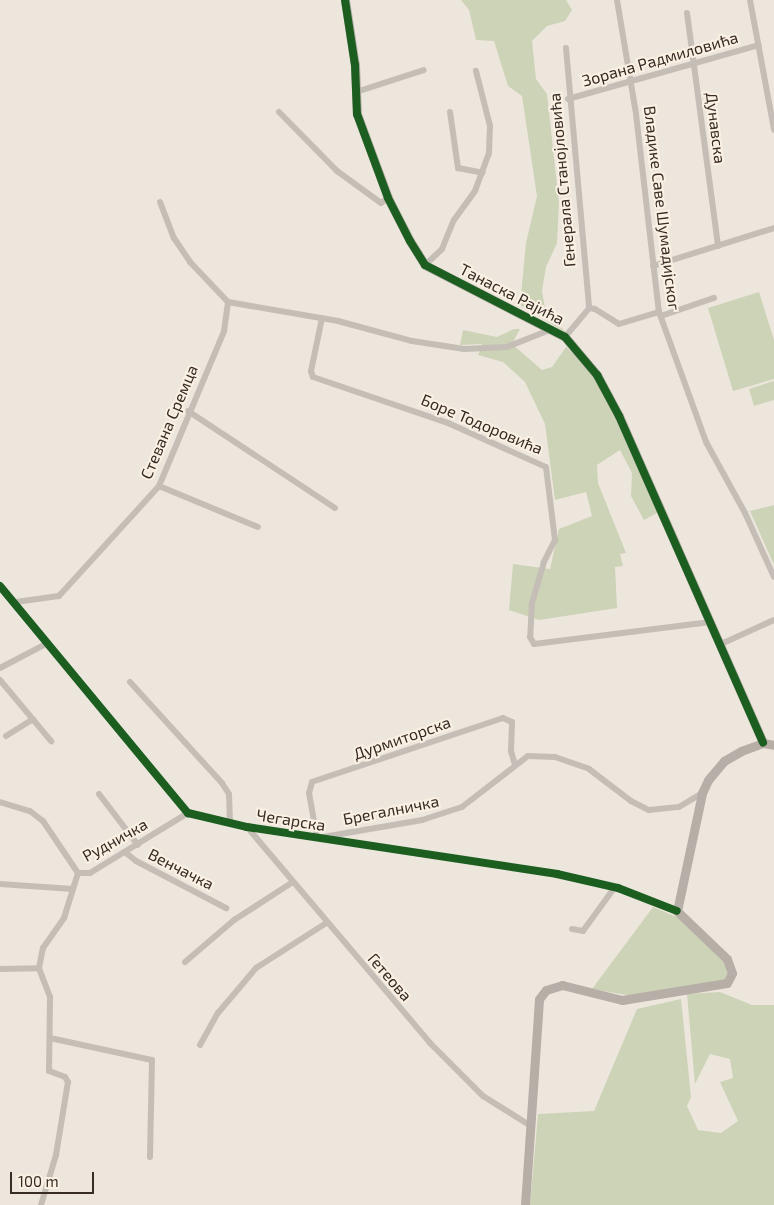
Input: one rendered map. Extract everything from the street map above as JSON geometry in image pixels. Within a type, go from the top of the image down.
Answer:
[{"type":"street","points":[[345,0],[357,114],[365,141],[388,198],[425,265],[442,249],[454,220],[475,191],[489,153],[490,126],[476,71]]},
{"type":"street","name":"Владике Саве Шумадијског","points":[[618,0],[632,83],[660,314],[706,442],[745,513],[774,577]]},
{"type":"street","points":[[750,0],[774,130]]},
{"type":"street","name":"Дунавска","points":[[687,13],[718,246]]},
{"type":"street","name":"Зорана Радмиловића","points":[[568,99],[632,83],[759,45]]},
{"type":"street","name":"Генерала Станојловића","points":[[566,48],[568,99],[589,308]]},
{"type":"street","points":[[356,92],[424,70]]},
{"type":"street","points":[[279,112],[337,171],[381,203],[388,198]]},
{"type":"street","points":[[450,112],[458,168],[483,173]]},
{"type":"street","points":[[160,202],[174,238],[190,262],[228,302],[322,318],[412,341],[464,349],[507,347],[552,329]]},
{"type":"street","points":[[653,266],[774,228]]},
{"type":"street","name":"Танаска Рајића","points":[[425,265],[534,318],[565,337],[584,357],[609,395],[721,644],[763,743]]},
{"type":"street","points":[[565,337],[589,308],[595,309],[619,324],[714,298]]},
{"type":"street","name":"Стевана Сремца","points":[[16,602],[59,596],[159,486],[188,411],[224,331],[228,302]]},
{"type":"street","name":"Боре Тодоровића","points":[[322,318],[311,371],[313,377],[440,420],[546,467],[555,540],[544,562],[532,603],[530,637],[534,644],[711,622]]},
{"type":"street","points":[[188,411],[335,508]]},
{"type":"street","points":[[159,486],[258,527]]},
{"type":"street","points":[[0,586],[16,602],[46,644],[188,814]]},
{"type":"street","points":[[721,644],[774,620]]},
{"type":"street","points":[[0,668],[46,644]]},
{"type":"street","points":[[0,680],[51,741]]},
{"type":"street","points":[[130,682],[222,783],[229,794],[230,823]]},
{"type":"street","name":"Дурмиторска","points":[[317,838],[309,793],[312,782],[503,718],[512,722],[511,751],[515,765]]},
{"type":"street","points":[[6,736],[33,719]]},
{"type":"street","points":[[525,1205],[532,1122],[536,1008],[546,990],[562,985],[612,998],[639,999],[725,984],[731,978],[732,968],[727,959],[677,911],[702,793],[713,773],[724,762],[740,751],[763,743],[774,745]]},
{"type":"street","name":"Брегалничка","points":[[317,838],[422,820],[462,808],[528,756],[542,755],[575,763],[605,778],[631,802],[648,810],[679,807],[702,793]]},
{"type":"street","name":"Венчачка","points":[[98,794],[138,844]]},
{"type":"street","points":[[0,802],[30,811],[43,821],[78,873]]},
{"type":"street","name":"Чегарска","points":[[188,814],[247,827],[517,867],[615,887],[677,911]]},
{"type":"street","name":"Рудничка","points":[[39,968],[43,948],[64,918],[78,873],[90,873],[188,814]]},
{"type":"street","name":"Гетеова","points":[[247,827],[430,1044],[483,1096],[532,1122]]},
{"type":"street","name":"Венчачка","points":[[125,852],[136,862],[226,908]]},
{"type":"street","points":[[185,962],[221,929],[293,882]]},
{"type":"street","points":[[0,884],[73,889]]},
{"type":"street","points":[[572,930],[583,931],[615,887]]},
{"type":"street","points":[[200,1045],[218,1014],[256,968],[326,923]]},
{"type":"street","points":[[0,970],[39,968],[50,997],[49,1071],[65,1077],[68,1082],[56,1156],[42,1205]]},
{"type":"street","points":[[50,1038],[152,1060],[150,1157]]},
{"type":"green space","points":[[461,0],[566,0],[572,10],[565,21],[547,26],[532,41],[536,79],[547,94],[559,203],[557,243],[546,267],[542,291],[546,314],[567,333],[520,305],[526,243],[537,196],[522,96],[508,86],[494,41],[476,40],[469,10]]},
{"type":"green space","points":[[759,292],[774,340],[774,379],[733,391],[708,308]]},
{"type":"green space","points":[[514,329],[520,329],[512,344],[542,370],[552,367],[566,347],[596,375],[659,512],[644,520],[631,496],[632,473],[620,450],[597,465],[598,483],[626,553],[620,554],[623,566],[615,567],[617,608],[539,620],[509,610],[513,564],[550,569],[559,529],[592,516],[586,492],[555,500],[545,424],[525,382],[503,362],[478,355],[482,344],[460,345],[463,330],[497,337]]},
{"type":"green space","points":[[774,381],[774,400],[754,406],[749,389]]},
{"type":"green space","points":[[774,505],[774,565],[750,511]]},
{"type":"green space","points":[[653,907],[679,918],[729,967],[727,980],[638,997],[592,989]]},
{"type":"green space","points":[[720,992],[752,1005],[774,1005],[774,1205],[530,1205],[538,1114],[594,1111],[637,1009],[681,999],[691,1097],[687,1106],[698,1130],[721,1133],[738,1121],[720,1082],[733,1078],[730,1059],[710,1054],[695,1084],[687,994]]},
{"type":"cycle path","points":[[345,0],[355,65],[357,114],[388,198],[410,241],[425,265],[565,337],[597,375],[619,416],[763,743]]},
{"type":"cycle path","points":[[0,586],[188,813],[247,827],[557,874],[618,888],[677,911]]}]
